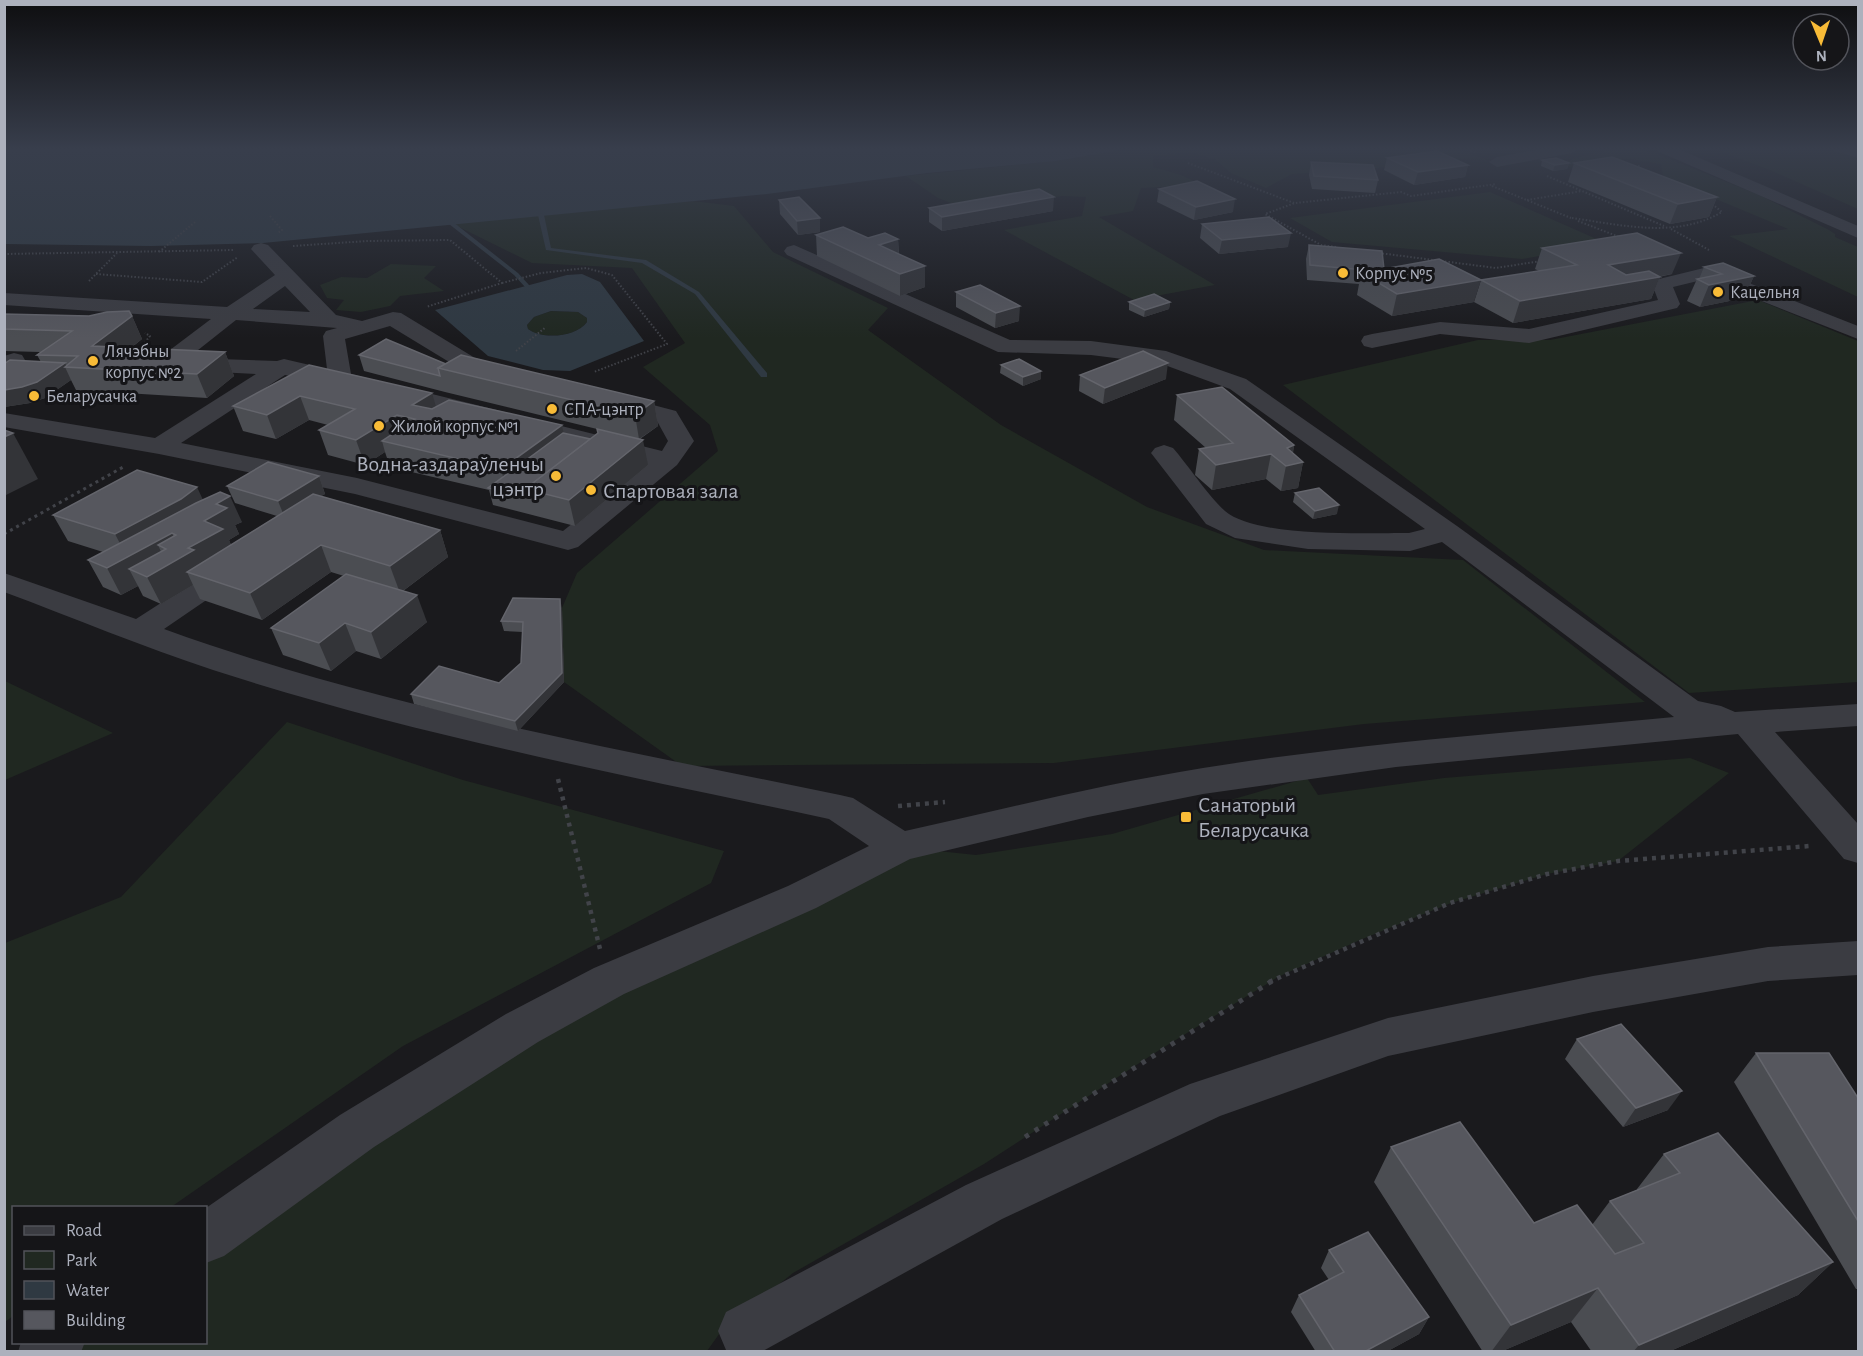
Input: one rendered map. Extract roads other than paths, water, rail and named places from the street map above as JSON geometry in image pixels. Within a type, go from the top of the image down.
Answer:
[{"type":"street","points":[[1808,211],[1858,233]]},
{"type":"street","points":[[255,249],[287,276],[322,339],[340,378]]},
{"type":"street","points":[[794,251],[1006,347],[1091,348],[1166,358],[1239,384],[1447,532],[1688,711],[1747,722],[1856,846]]},
{"type":"street","points":[[1372,341],[1440,328],[1529,336],[1670,304],[1662,284],[1708,273],[1858,333]]},
{"type":"street","points":[[287,276],[231,314],[166,364],[282,368],[340,378],[668,460]]},
{"type":"street","points":[[4,299],[231,314],[322,339]]},
{"type":"street","points":[[4,420],[159,446],[357,486],[568,542],[668,460],[681,441],[666,416],[466,363],[393,318],[322,339],[282,368],[159,446]]},
{"type":"street","points":[[1164,453],[1216,518],[1245,532],[1308,540],[1410,542],[1447,532]]},
{"type":"street","points":[[328,506],[357,486]]},
{"type":"street","points":[[140,631],[259,551]]},
{"type":"street","points":[[4,582],[230,664],[285,680],[551,748],[840,808],[900,847]]},
{"type":"street","points":[[207,1237],[357,1131],[522,1028],[609,981],[802,897],[900,847],[1088,804],[1203,781],[1396,755],[1747,722],[1858,715]]},
{"type":"street","points":[[745,1331],[984,1202],[1207,1099],[1388,1037],[1593,994],[1768,964],[1858,958]]},
{"type":"water","points":[[5,211],[589,211],[263,243],[151,246],[5,244]]},
{"type":"water","points":[[582,274],[600,282],[644,341],[570,371],[543,370],[488,356],[435,310],[567,275]],"holes":[[[551,311],[578,312],[587,318],[587,322],[567,334],[542,335],[528,329],[527,325],[534,317]]]},
{"type":"waterway","points":[[541,215],[548,249],[644,261],[697,293],[764,375]]},
{"type":"waterway","points":[[451,223],[516,274],[527,286]]},
{"type":"place","name":"Корпус №5","points":[[1343,273]]},
{"type":"place","name":"Кацельня","points":[[1718,292]]},
{"type":"place","name":"Лячэбны корпус №2","points":[[93,361]]},
{"type":"place","name":"Беларусачка","points":[[34,396]]},
{"type":"place","name":"СПА-цэнтр","points":[[552,409]]},
{"type":"place","name":"Жилой корпус №1","points":[[379,426]]},
{"type":"place","name":"Водна-аздараўленчы цэнтр","points":[[556,476]]},
{"type":"place","name":"Спартовая зала","points":[[591,490]]},
{"type":"place","name":"Санаторый Беларусачка","points":[[1186,817]]}]
